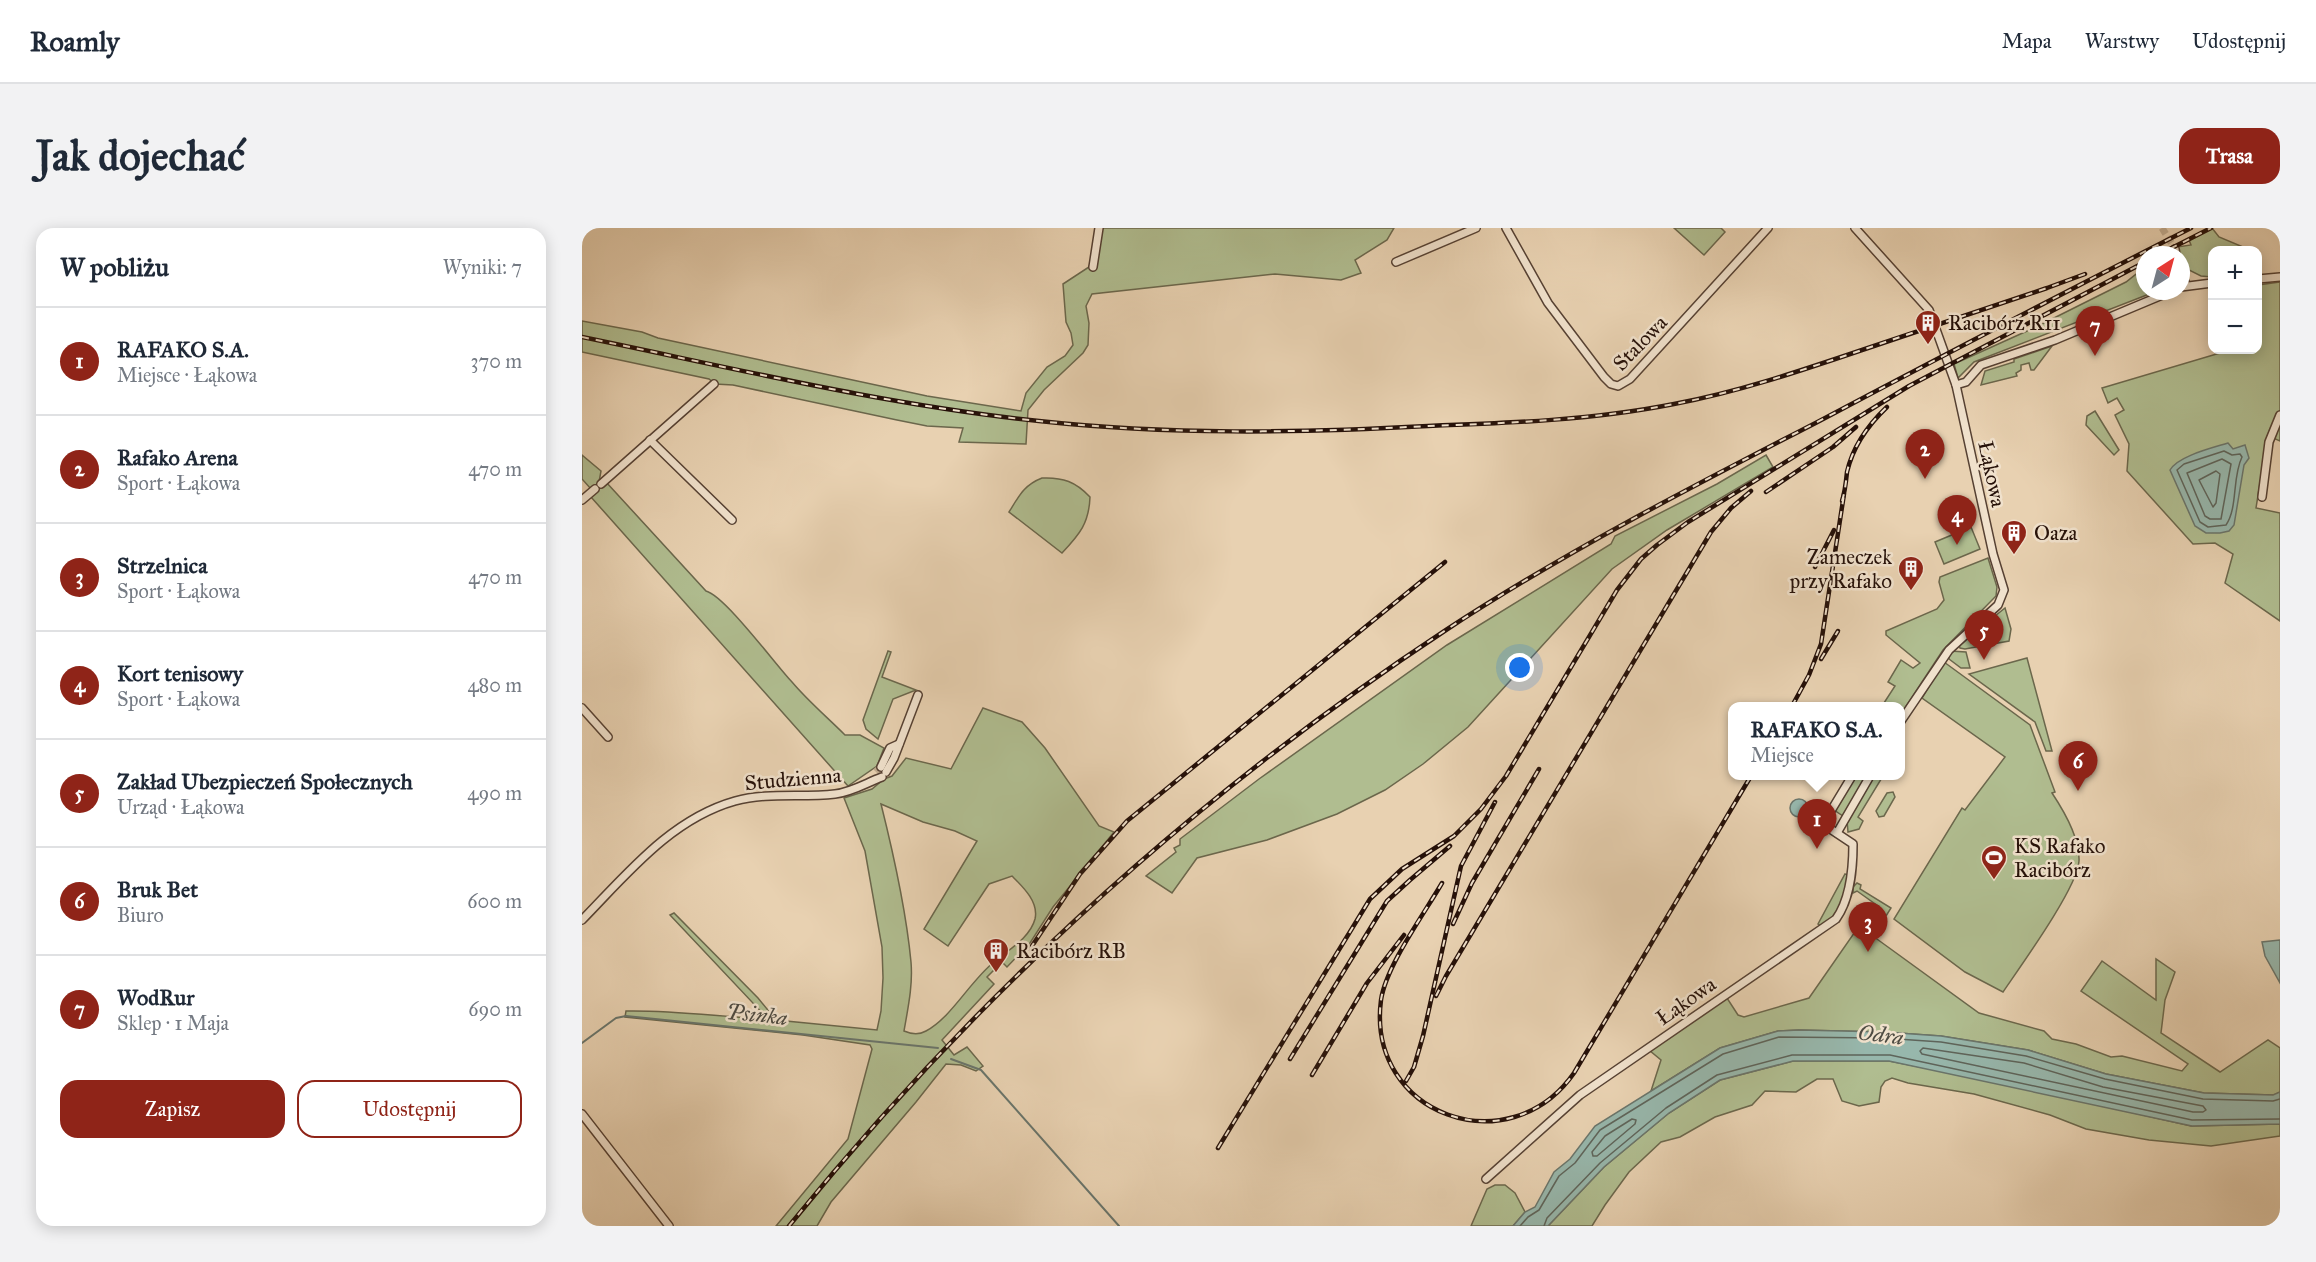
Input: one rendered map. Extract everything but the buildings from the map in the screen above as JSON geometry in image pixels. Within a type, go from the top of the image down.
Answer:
[{"type":"street","points":[[1093,267],[1099,228]]},
{"type":"street","points":[[1396,262],[1476,228]]},
{"type":"street","name":"Stalowa","points":[[1506,228],[1548,303],[1604,377],[1611,384],[1618,386],[1631,378],[1768,228]]},
{"type":"street","name":"Łąkowa","points":[[1855,228],[1929,310],[1956,385],[1978,489],[2004,594],[1998,605],[1948,650],[1905,714]]},
{"type":"street","points":[[2262,279],[2280,277]]},
{"type":"street","points":[[2190,285],[2208,283]]},
{"type":"street","points":[[1956,385],[1966,382],[1981,365],[2055,340],[2151,300]]},
{"type":"street","points":[[583,497],[714,384]]},
{"type":"street","points":[[2262,497],[2269,442],[2280,415]]},
{"type":"street","points":[[651,440],[732,520]]},
{"type":"street","name":"Studzienna","points":[[582,920],[654,848],[689,820],[735,801],[776,795],[848,792],[869,782],[881,772],[890,748],[899,744],[918,695]]},
{"type":"street","points":[[582,708],[608,737]]},
{"type":"street","name":"Łąkowa","points":[[1486,1179],[1580,1095],[1836,919],[1847,895],[1853,860],[1853,844],[1823,824],[1850,780]]},
{"type":"street","points":[[1837,833],[1868,780]]},
{"type":"street","points":[[582,1114],[669,1226]]},
{"type":"green space","points":[[1100,228],[1394,228],[1387,240],[1355,260],[1361,273],[1341,280],[1275,274],[1092,294],[1086,306],[1089,323],[1088,345],[1083,353],[1044,390],[1028,410],[1026,444],[959,442],[963,428],[927,426],[733,385],[715,384],[709,379],[582,352],[582,321],[642,332],[658,338],[927,396],[1021,411],[1026,393],[1047,367],[1065,356],[1073,345],[1066,322],[1063,284],[1089,267]]},
{"type":"green space","points":[[1674,228],[1721,228],[1725,232],[1704,255]]},
{"type":"green space","points":[[2212,228],[2219,237],[2241,246],[2208,246],[2208,277],[2201,276],[2190,270],[2190,246],[2184,246],[2191,245],[2189,240]]},
{"type":"green space","points":[[2136,274],[2136,299],[1974,362],[1958,378],[1954,364],[2038,326],[2126,282]]},
{"type":"green space","points":[[2280,282],[2280,441],[2271,437],[2256,508],[2280,513],[2280,621],[2225,583],[2233,554],[2215,543],[2193,544],[2127,471],[2129,444],[2115,415],[2124,410],[2117,398],[2108,403],[2102,388],[2217,354],[2262,354],[2262,284]]},
{"type":"green space","points":[[2052,346],[2034,370],[2031,370],[2029,363],[2021,365],[2021,370],[2016,373],[2017,376],[1981,385],[1985,371]]},
{"type":"green space","points":[[2095,411],[2119,450],[2114,455],[2086,425],[2087,416]]},
{"type":"green space","points":[[582,455],[601,471],[599,482],[591,489],[582,479]]},
{"type":"green space","points":[[1766,455],[1773,467],[1667,530],[1612,569],[1468,727],[1423,764],[1385,790],[1337,814],[1267,840],[1197,858],[1172,893],[1146,876],[1176,852],[1174,848],[1180,845],[1180,839],[1259,779],[1447,645],[1611,544],[1615,536],[1717,484]]},
{"type":"green space","points":[[1042,478],[1069,481],[1090,497],[1088,514],[1082,528],[1062,553],[1009,512],[1026,488]]},
{"type":"green space","points":[[606,482],[706,591],[737,617],[804,696],[845,735],[860,735],[884,748],[877,766],[848,786],[591,497]]},
{"type":"green space","points":[[1971,527],[1980,549],[1944,564],[1935,542]]},
{"type":"green space","points":[[1988,558],[1997,587],[1996,596],[1943,650],[1905,708],[1905,702],[1885,702],[1895,686],[1888,682],[1901,660],[1913,668],[1920,663],[1886,635],[1886,631],[1937,609],[1944,600],[1939,582],[1940,577]]},
{"type":"green space","points":[[2005,608],[2011,629],[2009,641],[1960,648],[1959,645]]},
{"type":"green space","points":[[888,651],[891,652],[882,677],[916,690],[893,699],[878,739],[866,729],[863,720]]},
{"type":"green space","points":[[1950,651],[1966,652],[1970,668],[1961,668],[1949,659]]},
{"type":"green space","points":[[2027,658],[2052,751],[2046,751],[2035,722],[1969,674]]},
{"type":"green space","name":"KS Rafako Racibórz","points":[[1944,662],[2030,725],[2055,792],[2052,793],[2070,826],[2079,852],[2076,873],[2069,889],[2047,927],[2003,992],[1965,972],[1894,919],[1962,808],[1965,810],[2005,757],[1922,698]]},
{"type":"green space","points":[[983,708],[1022,722],[1045,748],[1099,826],[1114,832],[1053,907],[1030,943],[1007,967],[1002,962],[987,977],[994,984],[942,1040],[954,1055],[967,1047],[983,1066],[976,1071],[961,1065],[946,1064],[831,1202],[817,1226],[776,1226],[848,1139],[872,1049],[870,1045],[803,1035],[625,1017],[626,1011],[768,1019],[670,915],[674,913],[758,998],[776,1020],[877,1030],[883,978],[882,947],[865,851],[844,798],[872,789],[884,779],[892,776],[906,758],[951,769]],"holes":[[[881,804],[923,822],[955,831],[977,841],[924,929],[948,946],[989,884],[1012,876],[1029,895],[1036,913],[1032,926],[1024,938],[994,962],[935,1025],[915,1034],[904,1031],[911,988],[911,962],[899,883]]]},
{"type":"green space","points":[[1853,780],[1866,780],[1843,816],[1834,810]]},
{"type":"green space","points":[[1872,780],[1881,780],[1858,817],[1863,821],[1859,829],[1848,832],[1847,820]]},
{"type":"green space","points":[[1893,792],[1895,797],[1884,816],[1879,817],[1876,811],[1887,793]]},
{"type":"green space","points":[[1845,874],[1848,875],[1847,882],[1837,911],[1821,926],[1818,924]]},
{"type":"green space","points":[[1857,883],[1861,885],[1860,889],[1891,908],[1886,916],[1881,916],[1875,911],[1878,906],[1857,891],[1853,893],[1853,887]]},
{"type":"green space","points":[[1859,926],[1979,1013],[2044,1031],[2052,1039],[2076,1044],[2111,1057],[2122,1056],[2182,1071],[2188,1064],[2081,991],[2102,961],[2156,1000],[2156,959],[2175,972],[2165,1000],[2161,1033],[2220,1072],[2268,1040],[2280,1048],[2280,1092],[2274,1095],[2204,1093],[2106,1074],[2028,1050],[1941,1036],[1799,1030],[1778,1031],[1720,1048],[1651,1091],[1661,1060],[1649,1050],[1727,998],[1738,1015],[1744,1017],[1809,998]]},
{"type":"green space","points":[[1793,1061],[1889,1061],[1998,1082],[2191,1126],[2280,1124],[2280,1136],[2211,1146],[2149,1140],[2086,1129],[2050,1115],[1974,1094],[1908,1083],[1892,1078],[1885,1081],[1881,1087],[1879,1102],[1859,1106],[1842,1101],[1833,1079],[1817,1079],[1796,1092],[1765,1091],[1752,1105],[1715,1117],[1680,1137],[1661,1142],[1629,1172],[1592,1226],[1548,1226],[1604,1167],[1669,1113],[1720,1080]]},
{"type":"green space","points":[[1495,1185],[1505,1185],[1515,1193],[1525,1212],[1513,1226],[1471,1226],[1487,1189]]},
{"type":"water","points":[[2228,443],[2233,449],[2245,445],[2249,458],[2244,465],[2234,525],[2229,531],[2206,533],[2195,526],[2170,470],[2188,457]]},
{"type":"water","points":[[1799,799],[1805,802],[1808,808],[1805,814],[1799,817],[1793,814],[1790,808],[1793,802]]},
{"type":"water","points":[[2280,940],[2280,983],[2265,956],[2262,942]]},
{"type":"water","name":"Odra","points":[[1778,1031],[1941,1036],[2028,1050],[2106,1074],[2204,1093],[2273,1095],[2280,1092],[2280,1124],[2192,1126],[1889,1061],[1793,1061],[1720,1080],[1669,1113],[1604,1167],[1548,1226],[1513,1226],[1525,1212],[1535,1207],[1554,1172],[1570,1159],[1595,1126],[1720,1048]]},
{"type":"waterway","name":"Psinka","points":[[582,1043],[616,1018],[626,1016],[938,1048]]},
{"type":"waterway","name":"Psinka","points":[[951,1059],[981,1070],[1119,1226]]},
{"type":"tunnel","points":[[2162,228],[2173,246]]},
{"type":"tunnel","points":[[876,772],[881,767]]},
{"type":"railway","points":[[789,1226],[936,1058],[1095,902],[1178,829],[1354,693],[1446,630],[1586,545],[1730,467],[2191,228]]},
{"type":"railway","points":[[2176,246],[2211,228]]},
{"type":"railway","points":[[1218,1148],[1370,899],[1402,869],[1454,836],[1481,809],[1506,776],[1617,590],[1641,559],[1688,522],[1909,386],[2136,267]]},
{"type":"railway","points":[[582,337],[867,396],[1039,421],[1185,431],[1379,428],[1582,417],[1698,399],[1792,373],[2085,274]]},
{"type":"railway","points":[[1842,501],[1853,453],[1868,429],[1887,407]]},
{"type":"railway","points":[[1766,492],[1833,447],[1856,427]]},
{"type":"railway","points":[[1436,996],[1711,532],[1731,508],[1751,491]]},
{"type":"railway","points":[[1794,702],[1809,675],[1821,644],[1844,494]]},
{"type":"railway","points":[[1815,567],[1834,530]]},
{"type":"railway","points":[[1030,949],[1080,874],[1127,821],[1445,562]]},
{"type":"railway","points":[[1821,659],[1838,631]]},
{"type":"railway","points":[[1453,924],[1472,883],[1539,769]]},
{"type":"railway","points":[[1442,883],[1398,956],[1384,986],[1381,1000],[1382,1040],[1396,1073],[1418,1098],[1448,1114],[1480,1121],[1514,1117],[1546,1101],[1574,1073],[1749,780]]},
{"type":"railway","points":[[1406,1081],[1414,1067],[1423,1036],[1461,866],[1495,802]]},
{"type":"railway","points":[[1290,1059],[1387,901],[1450,846]]},
{"type":"railway","points":[[1312,1075],[1367,983],[1404,935]]},
{"type":"place","name":"Racibórz R11","points":[[1928,346]]},
{"type":"place","name":"WodRur","points":[[2095,356]]},
{"type":"place","name":"Rafako Arena","points":[[1925,479]]},
{"type":"place","name":"Kort tenisowy","points":[[1957,545]]},
{"type":"place","name":"Oaza","points":[[2014,556]]},
{"type":"place","name":"Zameczek przy Rafako","points":[[1911,592]]},
{"type":"place","name":"Zakład Ubezpieczeń Społecznych","points":[[1984,660]]},
{"type":"place","name":"Bruk Bet","points":[[2078,791]]},
{"type":"place","name":"RAFAKO S.A.","points":[[1817,849]]},
{"type":"place","name":"KS Rafako Racibórz","points":[[1994,881]]},
{"type":"place","name":"Strzelnica","points":[[1868,952]]},
{"type":"place","name":"Racibórz RB","points":[[996,974]]}]
